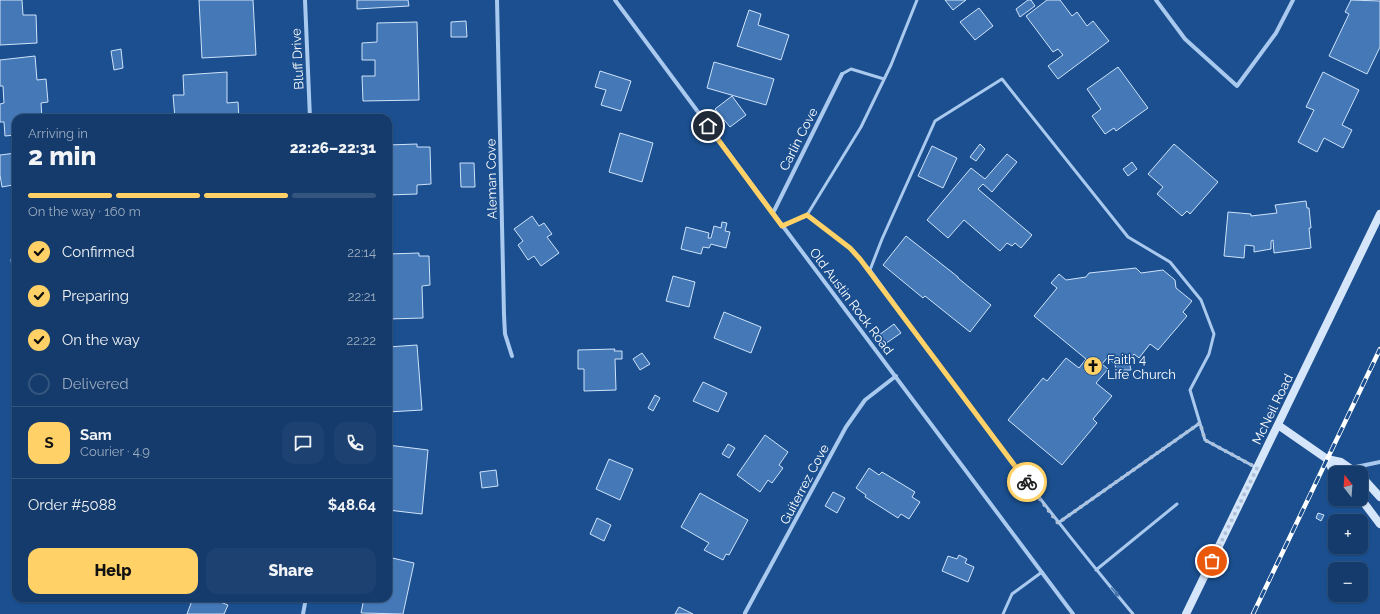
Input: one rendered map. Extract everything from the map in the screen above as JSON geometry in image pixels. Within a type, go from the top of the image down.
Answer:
[{"type":"main road","name":"McNeil Road","points":[[1186,614],[1380,214]]},
{"type":"main road","points":[[1278,425],[1327,459],[1341,462],[1347,466]]},
{"type":"main road","points":[[1327,459],[1330,466]]},
{"type":"main road","points":[[1368,484],[1380,497]]},
{"type":"main road","points":[[1366,506],[1380,524]]},
{"type":"street","name":"Bluff Drive","points":[[305,0],[310,114]]},
{"type":"street","name":"Aleman Cove","points":[[497,0],[504,315],[505,334],[512,356]]},
{"type":"street","name":"Old Austin Rock Road","points":[[615,0],[782,226],[1073,614]]},
{"type":"street","points":[[1156,0],[1185,39],[1237,86],[1276,33],[1293,0]]},
{"type":"street","name":"Carlin Cove","points":[[773,213],[842,74]]},
{"type":"street","name":"Guiterrez Cove","points":[[745,613],[846,427],[865,400],[896,376]]},
{"type":"street","points":[[1368,466],[1380,462]]},
{"type":"street","points":[[302,614],[305,602]]},
{"type":"lane","points":[[782,226],[807,215],[861,127],[884,79],[917,0]]},
{"type":"lane","points":[[842,74],[851,69],[884,79]]},
{"type":"lane","points":[[870,270],[882,239],[935,121],[1002,80],[1128,237],[1170,262],[1201,300],[1214,334],[1209,354],[1190,390],[1205,440],[1257,468]]},
{"type":"lane","points":[[807,215],[850,248],[870,270],[965,400],[1058,523],[1133,614]]},
{"type":"lane","points":[[1058,523],[1200,423]]},
{"type":"lane","points":[[1096,570],[1177,504]]},
{"type":"lane","points":[[1002,614],[1012,594],[1042,572]]},
{"type":"building","points":[[0,0],[22,0],[23,15],[36,15],[37,43],[0,45]]},
{"type":"building","points":[[199,0],[253,0],[256,55],[202,58]]},
{"type":"building","points":[[357,0],[408,0],[409,6],[357,9]]},
{"type":"building","points":[[945,0],[966,0],[953,10]]},
{"type":"building","points":[[1028,0],[1031,0],[1035,6],[1020,17],[1016,9]]},
{"type":"building","points":[[1047,0],[1060,0],[1072,16],[1077,12],[1087,26],[1093,21],[1109,41],[1058,79],[1048,66],[1063,55],[1058,49],[1053,52],[1026,16]]},
{"type":"building","points":[[1351,0],[1380,1],[1380,47],[1367,74],[1329,56],[1349,14],[1345,12]]},
{"type":"building","points":[[979,8],[993,26],[975,40],[960,22]]},
{"type":"building","points":[[749,10],[761,14],[758,25],[789,35],[781,60],[737,46]]},
{"type":"building","points":[[466,21],[467,37],[451,37],[451,22]]},
{"type":"building","points":[[417,22],[419,100],[363,101],[362,76],[375,76],[375,60],[362,60],[362,43],[377,42],[377,23]]},
{"type":"building","points":[[121,49],[123,68],[114,70],[111,51]]},
{"type":"building","points":[[35,56],[37,80],[46,79],[48,102],[41,103],[42,114],[12,114],[12,135],[5,136],[4,122],[0,122],[0,104],[4,103],[3,86],[0,86],[0,60]]},
{"type":"building","points":[[714,62],[774,79],[766,105],[707,88]]},
{"type":"building","points":[[1118,67],[1148,108],[1116,131],[1114,128],[1105,134],[1092,116],[1101,109],[1087,89]]},
{"type":"building","points":[[600,71],[631,81],[621,111],[601,105],[606,90],[595,87]]},
{"type":"building","points":[[227,72],[227,103],[238,102],[239,114],[175,114],[173,95],[184,95],[183,75]]},
{"type":"building","points":[[1323,72],[1359,90],[1342,125],[1352,130],[1343,148],[1324,138],[1317,152],[1298,142],[1314,110],[1306,107]]},
{"type":"building","points":[[732,96],[746,115],[730,127],[715,109]]},
{"type":"building","points":[[620,133],[653,143],[642,182],[609,172]]},
{"type":"building","points":[[417,144],[417,147],[430,147],[431,184],[417,185],[417,194],[392,195],[392,145]]},
{"type":"building","points":[[980,144],[985,149],[976,161],[970,157]]},
{"type":"building","points":[[1174,144],[1218,182],[1190,214],[1187,211],[1182,216],[1157,194],[1163,187],[1148,174]]},
{"type":"building","points":[[932,146],[957,158],[943,188],[918,176]]},
{"type":"building","points":[[12,154],[12,185],[2,187],[0,175],[0,155]]},
{"type":"building","points":[[1007,154],[1017,162],[992,192],[983,184],[978,189],[1032,235],[1021,248],[1015,243],[1012,246],[1007,243],[1000,251],[964,220],[948,238],[927,220],[971,168],[985,179]]},
{"type":"building","points":[[1132,162],[1137,169],[1128,176],[1123,169]]},
{"type":"building","points":[[460,163],[474,163],[475,187],[461,187]]},
{"type":"building","points":[[1306,201],[1307,208],[1309,208],[1311,248],[1274,253],[1273,240],[1271,241],[1271,249],[1254,252],[1254,246],[1245,245],[1244,258],[1224,256],[1228,212],[1251,214],[1251,216],[1277,213],[1275,205]]},
{"type":"building","points":[[532,216],[539,226],[544,223],[552,234],[547,237],[559,253],[541,266],[534,256],[528,260],[518,245],[523,241],[514,229]]},
{"type":"building","points":[[722,222],[727,223],[725,231],[730,232],[726,248],[711,244],[709,248],[703,247],[701,254],[681,249],[686,227],[709,233],[708,238],[711,238],[714,226],[721,228]]},
{"type":"building","points":[[906,236],[991,305],[970,332],[925,296],[923,298],[883,265]]},
{"type":"building","points":[[419,253],[419,256],[429,256],[430,285],[422,286],[423,318],[392,319],[392,254]]},
{"type":"building","name":"Faith 4 Life Church","points":[[1136,268],[1141,273],[1163,270],[1175,280],[1176,288],[1192,301],[1183,312],[1187,316],[1158,350],[1150,344],[1139,358],[1134,354],[1129,361],[1131,370],[1116,370],[1115,364],[1107,358],[1102,364],[1108,369],[1096,383],[1112,396],[1093,419],[1097,423],[1062,465],[1008,420],[1043,378],[1047,381],[1066,358],[1079,368],[1086,359],[1034,316],[1057,288],[1051,283],[1059,274],[1066,280],[1086,277],[1089,273]]},
{"type":"building","points":[[673,276],[695,282],[689,307],[666,301]]},
{"type":"building","points":[[724,312],[761,327],[751,353],[714,338]]},
{"type":"building","points":[[894,324],[901,333],[885,344],[879,335]]},
{"type":"building","points":[[417,345],[422,410],[392,412],[392,347]]},
{"type":"building","points":[[615,349],[614,351],[622,351],[622,359],[615,359],[616,390],[584,391],[584,369],[578,369],[578,350]]},
{"type":"building","points":[[642,353],[650,364],[640,370],[633,359]]},
{"type":"building","points":[[703,382],[727,393],[718,412],[693,401]]},
{"type":"building","points":[[655,395],[660,398],[653,411],[648,408]]},
{"type":"building","points":[[765,435],[788,452],[779,465],[783,468],[772,483],[768,480],[760,492],[737,475]]},
{"type":"building","points":[[728,444],[735,448],[729,458],[722,454]]},
{"type":"building","points":[[392,446],[428,450],[422,514],[392,510]]},
{"type":"building","points":[[609,459],[633,469],[620,500],[596,489]]},
{"type":"building","points":[[869,468],[879,475],[882,472],[915,492],[912,497],[920,502],[909,519],[901,514],[898,518],[865,497],[866,495],[856,488]]},
{"type":"building","points":[[496,470],[498,486],[482,488],[480,472]]},
{"type":"building","points":[[833,492],[845,498],[837,513],[825,506]]},
{"type":"building","points":[[700,493],[748,520],[729,555],[726,554],[723,560],[704,550],[709,543],[681,527]]},
{"type":"building","points":[[1318,513],[1324,515],[1321,521],[1316,518]]},
{"type":"building","points":[[597,518],[611,525],[604,541],[590,534]]},
{"type":"building","points":[[959,555],[967,559],[965,563],[974,567],[968,582],[942,571],[948,556],[957,559]]},
{"type":"building","points":[[392,558],[414,563],[403,614],[361,613],[363,602],[392,602]]},
{"type":"building","points":[[192,602],[220,602],[228,605],[224,614],[187,614]]},
{"type":"building","points":[[679,607],[693,614],[675,614]]},
{"type":"railway","points":[[1253,614],[1380,349]]},
{"type":"way so far","points":[[1027,482],[1058,523],[1200,423],[1205,440],[1257,468],[1212,561]]},
{"type":"place","name":"Faith 4 Life Church","points":[[1093,366]]},
{"type":"route","points":[[708,126],[782,226],[807,215],[850,248],[870,270],[1027,482]]}]
